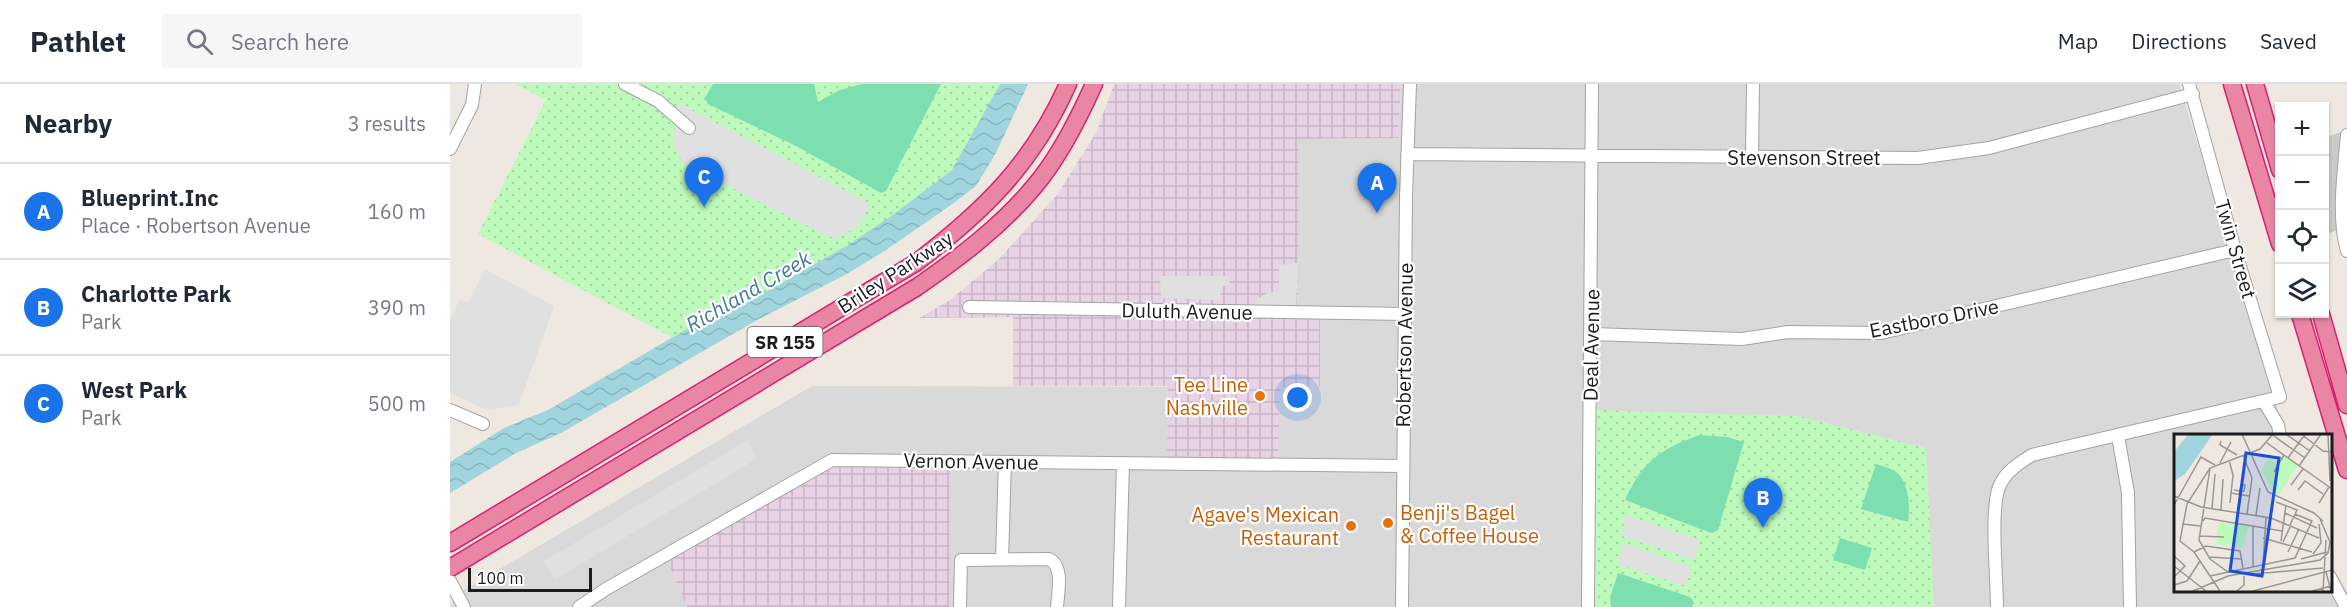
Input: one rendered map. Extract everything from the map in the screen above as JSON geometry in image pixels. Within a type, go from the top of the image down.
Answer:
[{"type":"highway","name":"Briley Parkway","points":[[450,543],[918,262],[962,228],[1007,182],[1036,145],[1068,84]]},
{"type":"highway","name":"Briley Parkway","points":[[450,568],[917,287],[966,253],[1034,188],[1060,149],[1094,84]]},
{"type":"highway","points":[[2232,84],[2275,227]]},
{"type":"highway","points":[[2255,84],[2276,156]]},
{"type":"highway","points":[[2301,318],[2347,470]]},
{"type":"highway","points":[[2322,318],[2347,405]]},
{"type":"street","points":[[450,149],[472,105],[475,84]]},
{"type":"street","points":[[625,84],[658,101],[689,128]]},
{"type":"street","name":"Robertson Avenue","points":[[1402,607],[1402,466],[1410,84]]},
{"type":"street","name":"Deal Avenue","points":[[1588,607],[1592,334],[1592,84]]},
{"type":"street","points":[[1752,157],[1753,84]]},
{"type":"street","name":"Stevenson Street","points":[[1407,154],[1918,158],[1989,148],[2191,89]]},
{"type":"street","name":"Twin Street","points":[[2191,89],[2235,250],[2280,397],[2264,402]]},
{"type":"street","points":[[2347,135],[2344,240],[2347,251]]},
{"type":"street","name":"Eastboro Drive","points":[[1592,334],[1742,339],[1788,332],[1881,333],[2235,250]]},
{"type":"street","name":"Duluth Avenue","points":[[969,307],[1405,314]]},
{"type":"street","points":[[1997,607],[1996,515],[1999,486],[2013,466],[2032,455],[2264,402],[2278,425],[2280,434]]},
{"type":"street","points":[[450,410],[483,424]]},
{"type":"street","points":[[2118,436],[2128,493],[2130,607]]},
{"type":"street","name":"Vernon Avenue","points":[[579,607],[606,589],[832,460],[1402,466]]},
{"type":"street","points":[[1002,559],[1005,462]]},
{"type":"street","points":[[1119,607],[1123,463]]},
{"type":"street","points":[[960,607],[960,560],[1002,559],[1049,559],[1054,561],[1058,569],[1057,607]]},
{"type":"street","points":[[2332,579],[2346,607]]},
{"type":"street","points":[[450,581],[464,607]]},
{"type":"shaded area","points":[[1114,84],[1401,84],[1398,138],[1298,139],[1298,320],[1320,320],[1320,387],[1280,387],[1278,459],[1167,456],[1168,386],[1013,386],[1013,317],[919,318],[950,300],[998,260],[1057,195],[1096,133]]},
{"type":"shaded area","points":[[1401,84],[2179,84],[2271,381],[2284,434],[2174,434],[2174,592],[2332,592],[2332,565],[2347,592],[2347,607],[451,607],[457,594],[812,386],[1320,387],[1320,320],[1298,320],[1298,139],[1398,138]]},
{"type":"shaded area","points":[[678,103],[871,204],[859,226],[835,239],[682,163],[673,141]]},
{"type":"shaded area","points":[[2342,132],[2338,230],[2329,233],[2329,156],[2329,136]]},
{"type":"shaded area","points":[[1298,263],[1296,310],[1255,311],[1258,299],[1269,292],[1279,292],[1279,265]]},
{"type":"shaded area","points":[[485,269],[554,306],[519,405],[487,410],[450,393],[450,319],[460,299],[468,303]]},
{"type":"shaded area","points":[[1160,276],[1229,276],[1230,286],[1221,286],[1220,300],[1161,298]]},
{"type":"shaded area","points":[[748,440],[758,458],[554,580],[544,561]]},
{"type":"shaded area","points":[[836,465],[950,468],[949,607],[687,607],[667,559]]},
{"type":"shaded area","points":[[1625,515],[1700,540],[1694,560],[1622,536]]},
{"type":"shaded area","points":[[1623,543],[1692,567],[1686,586],[1618,564]]},
{"type":"green space","points":[[515,84],[1009,84],[951,180],[862,247],[677,340],[478,234],[546,100]]},
{"type":"green space","points":[[713,84],[814,84],[818,102],[840,90],[862,84],[941,84],[886,191],[881,193],[796,146],[708,104],[705,98]]},
{"type":"green space","points":[[1595,410],[1798,416],[1926,448],[1934,607],[1595,607]]},
{"type":"green space","points":[[1700,435],[1727,437],[1744,442],[1718,530],[1711,533],[1625,500],[1639,475],[1654,458],[1663,451]]},
{"type":"green space","points":[[1876,464],[1895,471],[1904,482],[1909,502],[1908,522],[1861,509]]},
{"type":"green space","points":[[1840,538],[1872,548],[1865,570],[1833,560]]},
{"type":"green space","points":[[1618,573],[1690,597],[1694,602],[1692,607],[1611,607],[1610,598]]},
{"type":"water","points":[[1000,84],[1028,84],[996,153],[976,186],[951,205],[845,275],[757,320],[561,433],[516,453],[450,493],[450,462],[504,428],[548,410],[687,329],[736,309],[848,245],[890,217],[952,170]]},
{"type":"place","name":"West Park","points":[[704,207]]},
{"type":"place","name":"Blueprint.Inc","points":[[1377,213]]},
{"type":"place","name":"Tee Line Nashville","points":[[1260,396]]},
{"type":"place","name":"Benji's Bagel & Coffee House","points":[[1388,523]]},
{"type":"place","name":"Agave's Mexican Restaurant","points":[[1351,526]]},
{"type":"place","name":"Charlotte Park","points":[[1763,528]]},
{"type":"water label","name":"Richland Creek","points":[[748,291]]}]
